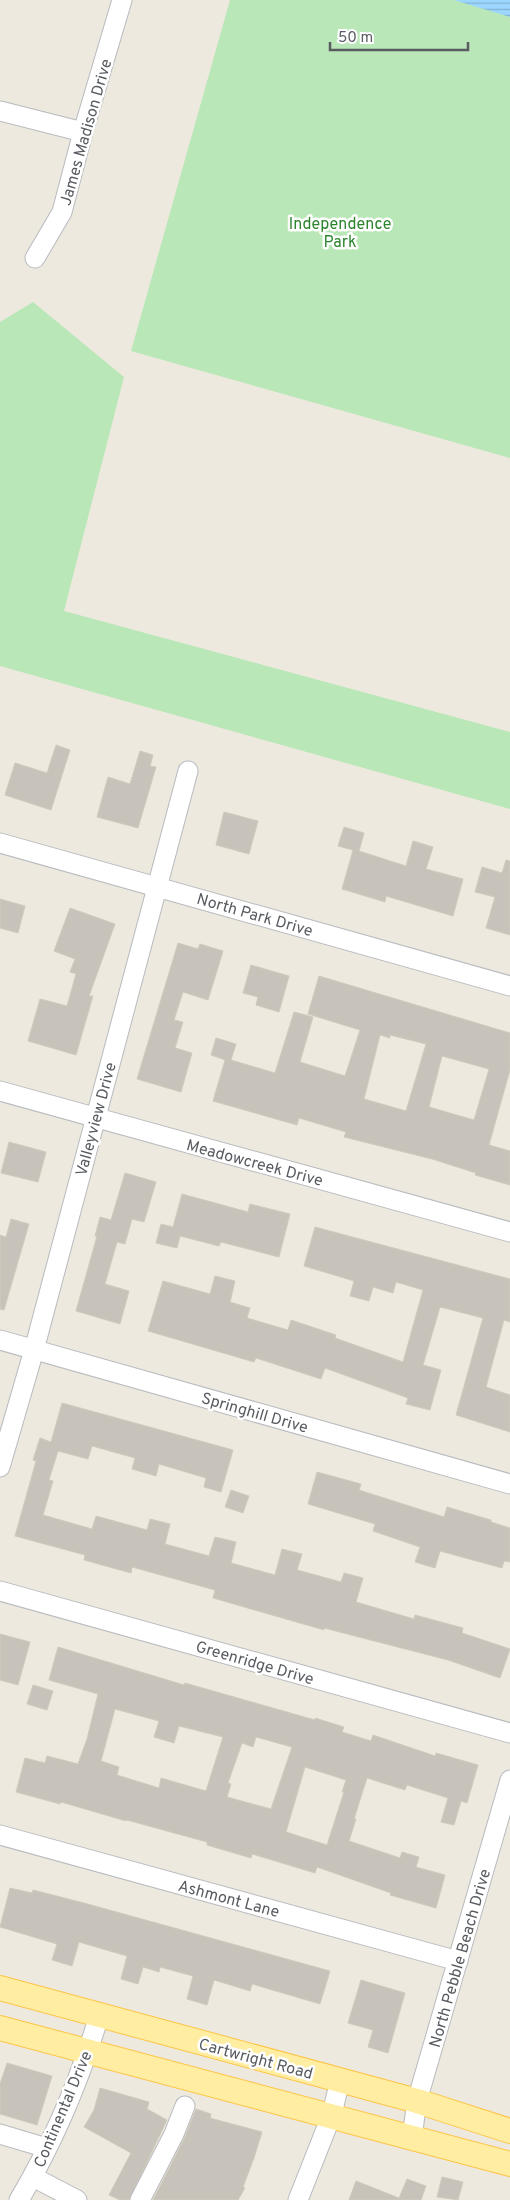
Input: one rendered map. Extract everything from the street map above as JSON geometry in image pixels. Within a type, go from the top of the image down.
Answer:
[{"type":"main road","name":"Cartwright Road","points":[[0,1988],[417,2101],[510,2131]]},
{"type":"main road","points":[[0,2028],[332,2114],[510,2164]]},
{"type":"street","name":"James Madison Drive","points":[[35,258],[62,212],[83,132],[122,0]]},
{"type":"street","points":[[0,111],[83,132]]},
{"type":"street","name":"Valleyview Drive","points":[[0,1467],[34,1350],[188,771]]},
{"type":"street","name":"North Park Drive","points":[[0,843],[510,986]]},
{"type":"street","name":"Meadowcreek Drive","points":[[0,1091],[510,1232]]},
{"type":"street","name":"Springhill Drive","points":[[0,1340],[510,1484]]},
{"type":"street","name":"Greenridge Drive","points":[[0,1591],[510,1733]]},
{"type":"street","name":"North Pebble Beach Drive","points":[[412,2137],[417,2101],[510,1780]]},
{"type":"street","name":"Ashmont Lane","points":[[0,1835],[458,1961]]},
{"type":"street","name":"Continental Drive","points":[[19,2200],[47,2148],[88,2052],[99,2016]]},
{"type":"street","points":[[298,2200],[332,2114],[340,2080]]},
{"type":"street","points":[[140,2200],[174,2134],[185,2106]]},
{"type":"street","points":[[0,2134],[47,2148]]},
{"type":"street","points":[[33,2177],[77,2200]]},
{"type":"green space","name":"Independence Park","points":[[230,0],[510,0],[510,458],[131,351]]},
{"type":"green space","points":[[33,302],[124,377],[64,611],[510,732],[510,809],[0,666],[0,322]]},
{"type":"water","points":[[454,0],[510,0],[510,17]]},
{"type":"building","points":[[56,745],[70,750],[51,810],[5,795],[15,763],[47,773]]},
{"type":"building","points":[[140,751],[153,755],[150,766],[156,767],[138,828],[97,817],[108,777],[130,784]]},
{"type":"building","points":[[224,812],[258,821],[249,854],[216,845]]},
{"type":"building","points":[[344,827],[364,833],[359,851],[406,866],[413,841],[433,847],[426,869],[463,879],[453,916],[386,896],[385,902],[342,889],[353,850],[338,846]]},
{"type":"building","points":[[506,860],[510,861],[510,935],[486,928],[495,897],[475,892],[482,867],[502,873]]},
{"type":"building","points":[[0,899],[25,906],[18,933],[0,928]]},
{"type":"building","points":[[70,908],[115,924],[89,996],[93,996],[76,1055],[28,1041],[40,999],[67,1006],[76,974],[70,972],[75,959],[54,951]]},
{"type":"building","points":[[178,943],[198,949],[200,944],[223,951],[208,1000],[183,992],[174,1020],[183,1022],[175,1048],[192,1053],[181,1092],[137,1079]]},
{"type":"building","points":[[251,965],[289,976],[279,1012],[256,1005],[258,997],[243,993]]},
{"type":"building","points":[[319,976],[510,1033],[510,1070],[489,1145],[510,1151],[510,1185],[475,1175],[476,1173],[432,1159],[344,1137],[346,1132],[299,1118],[297,1125],[213,1101],[225,1060],[211,1055],[216,1038],[236,1044],[231,1060],[275,1073],[294,1012],[313,1017],[300,1062],[345,1076],[360,1030],[308,1014]],"holes":[[[380,1035],[390,1038],[390,1035],[426,1044],[406,1111],[364,1099]],[[442,1056],[489,1069],[474,1120],[429,1107]]]},
{"type":"building","points":[[9,1142],[46,1152],[38,1182],[1,1173]]},
{"type":"building","points":[[125,1173],[156,1182],[144,1222],[132,1219],[125,1244],[117,1242],[105,1284],[129,1291],[120,1324],[76,1311],[97,1236],[95,1236],[100,1217],[111,1220]]},
{"type":"building","points":[[182,1194],[248,1212],[250,1204],[290,1214],[279,1257],[221,1242],[219,1246],[180,1236],[177,1248],[156,1243],[161,1224],[173,1227]]},
{"type":"building","points":[[11,1219],[29,1224],[4,1310],[0,1309],[0,1235],[6,1237]]},
{"type":"building","points":[[315,1227],[510,1279],[510,1322],[504,1320],[486,1387],[510,1395],[510,1432],[456,1415],[483,1318],[440,1307],[423,1365],[441,1370],[430,1410],[406,1404],[408,1398],[325,1368],[321,1379],[256,1358],[254,1362],[148,1331],[163,1281],[210,1294],[215,1276],[235,1281],[230,1302],[250,1308],[247,1318],[288,1330],[291,1320],[336,1335],[335,1338],[403,1362],[423,1290],[396,1282],[393,1293],[373,1287],[369,1301],[350,1296],[354,1281],[304,1266]]},
{"type":"building","points":[[62,1403],[233,1450],[221,1492],[204,1487],[206,1478],[159,1464],[156,1476],[132,1469],[135,1458],[92,1446],[88,1459],[58,1451],[49,1480],[53,1481],[43,1515],[92,1529],[96,1516],[147,1530],[150,1519],[170,1524],[165,1544],[209,1556],[215,1537],[236,1542],[231,1563],[275,1575],[282,1549],[302,1554],[297,1570],[341,1582],[344,1573],[363,1578],[356,1602],[414,1619],[415,1615],[463,1628],[462,1633],[510,1649],[500,1678],[448,1660],[324,1628],[324,1630],[213,1598],[215,1590],[132,1567],[131,1573],[84,1560],[85,1555],[15,1536],[36,1461],[33,1460],[40,1438],[51,1442]]},
{"type":"building","points":[[317,1472],[361,1484],[359,1490],[444,1517],[447,1507],[491,1520],[491,1522],[510,1528],[510,1562],[504,1561],[502,1568],[440,1551],[435,1568],[415,1562],[420,1547],[373,1531],[375,1524],[308,1504]]},
{"type":"building","points":[[231,1490],[249,1496],[243,1513],[225,1507]]},
{"type":"building","points":[[0,1634],[30,1642],[18,1685],[0,1680]]},
{"type":"building","points":[[58,1647],[184,1685],[185,1683],[315,1720],[315,1718],[344,1727],[342,1732],[371,1741],[373,1735],[435,1756],[436,1753],[478,1765],[467,1803],[461,1801],[454,1825],[441,1822],[448,1798],[407,1785],[405,1790],[367,1778],[354,1819],[356,1819],[349,1841],[400,1858],[402,1852],[419,1857],[416,1867],[445,1875],[436,1908],[390,1895],[391,1893],[317,1867],[315,1873],[252,1854],[251,1858],[207,1845],[207,1842],[61,1802],[60,1804],[16,1792],[25,1758],[45,1763],[47,1756],[78,1764],[87,1739],[98,1694],[49,1680]],"holes":[[[115,1709],[159,1721],[154,1737],[174,1743],[179,1726],[223,1737],[206,1791],[161,1778],[159,1788],[117,1775],[119,1767],[101,1761]],[[256,1737],[292,1747],[271,1809],[227,1797],[231,1784],[228,1783],[242,1743],[253,1747]],[[305,1767],[346,1780],[327,1845],[286,1832]]]},
{"type":"building","points":[[33,1685],[53,1691],[47,1710],[27,1704]]},
{"type":"building","points":[[10,1888],[32,1893],[33,1890],[84,1903],[330,1971],[320,2004],[252,1984],[250,1991],[214,1980],[207,2005],[187,1999],[193,1976],[160,1967],[159,1972],[143,1967],[138,1984],[121,1979],[127,1956],[79,1942],[72,1966],[52,1960],[57,1944],[0,1927]]},
{"type":"building","points":[[361,1980],[405,1993],[388,2053],[368,2047],[373,2030],[348,2023]]},
{"type":"building","points":[[7,2063],[52,2076],[37,2125],[0,2114],[0,2084]]},
{"type":"building","points":[[100,2088],[149,2102],[147,2109],[167,2120],[129,2200],[120,2200],[109,2195],[131,2153],[84,2127],[94,2110]]},
{"type":"building","points":[[196,2109],[211,2114],[210,2118],[262,2132],[243,2187],[245,2188],[238,2200],[153,2200],[184,2139]]},
{"type":"building","points":[[442,2177],[463,2182],[458,2200],[437,2197]]},
{"type":"building","points":[[407,2179],[426,2186],[421,2200],[349,2200],[356,2181],[399,2198]]}]
